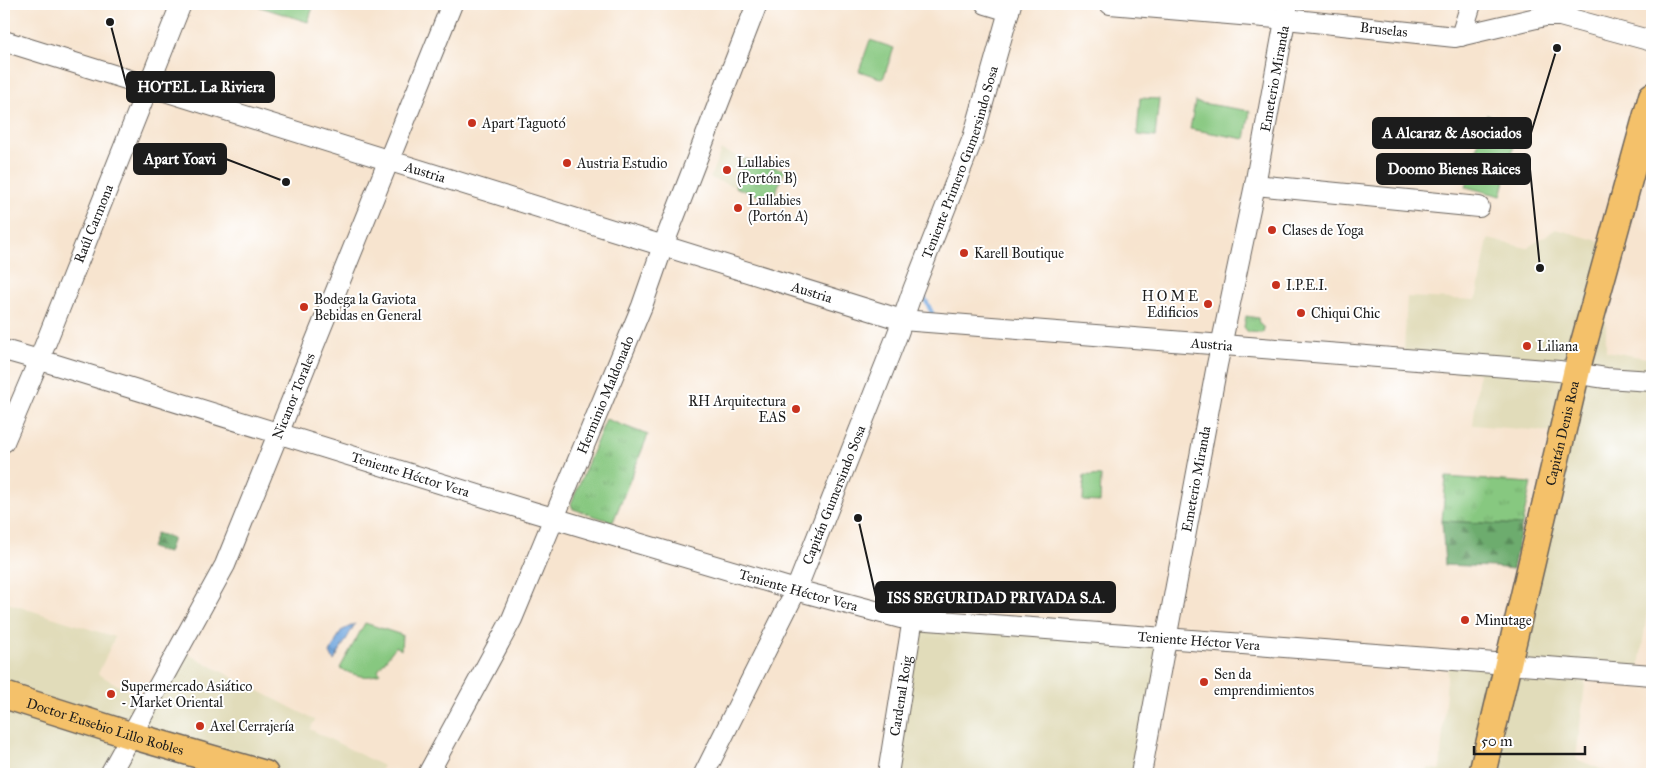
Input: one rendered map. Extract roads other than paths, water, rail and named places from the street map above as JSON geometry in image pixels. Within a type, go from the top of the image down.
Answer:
[{"type":"main road","name":"Capitán Denis Roa","points":[[1482,774],[1592,307],[1652,96]]},
{"type":"main road","name":"Doctor Eusebio Lillo Robles","points":[[4,695],[130,735],[265,774]]},
{"type":"street","name":"Raúl Carmona","points":[[4,442],[40,360],[181,4]]},
{"type":"street","name":"Nicanor Torales","points":[[110,774],[225,565],[452,4]]},
{"type":"street","name":"Herminio Maldonado","points":[[428,774],[512,619],[642,306],[663,246],[757,4]]},
{"type":"street","points":[[986,4],[1010,7]]},
{"type":"street","name":"Bruselas","points":[[1110,4],[1287,11],[1448,37],[1461,36],[1545,16],[1560,16],[1652,41]]},
{"type":"street","points":[[1461,36],[1471,4]]},
{"type":"street","name":"Teniente Primero Gumersindo Sosa","points":[[902,320],[972,138],[1010,7]]},
{"type":"street","name":"Emeterio Miranda","points":[[1141,774],[1217,365],[1255,184],[1287,11]]},
{"type":"street","name":"Austria","points":[[4,41],[147,87],[389,160],[902,320],[1576,373],[1606,378],[1652,381]]},
{"type":"street","points":[[1255,184],[1479,207]]},
{"type":"street","name":"Capitán Gumersindo Sosa","points":[[704,774],[796,590],[902,320]]},
{"type":"street","name":"Teniente Héctor Vera","points":[[4,350],[553,518],[796,590],[890,615],[1652,675]]},
{"type":"street","name":"Cardenal Roig","points":[[888,774],[914,618]]},
{"type":"water","points":[[355,624],[334,661],[330,653],[341,631]]},
{"type":"waterway","points":[[923,295],[932,313]]},
{"type":"place","name":"HOTEL. La Riviera","points":[[110,22]]},
{"type":"place","name":"A Alcaraz & Asociados","points":[[1557,48]]},
{"type":"place","name":"Apart Taguotó","points":[[472,123]]},
{"type":"place","name":"Austria Estudio","points":[[567,163]]},
{"type":"place","name":"Lullabies (Portón B)","points":[[727,170]]},
{"type":"place","name":"Apart Yoavi","points":[[286,182]]},
{"type":"place","name":"Lullabies (Portón A)","points":[[738,208]]},
{"type":"place","name":"Clases de Yoga","points":[[1272,230]]},
{"type":"place","name":"Karell Boutique","points":[[964,253]]},
{"type":"place","name":"Doomo Bienes Raices","points":[[1540,268]]},
{"type":"place","name":"I.P.E.I.","points":[[1276,285]]},
{"type":"place","name":"H O M E Edificios","points":[[1208,304]]},
{"type":"place","name":"Bodega la Gaviota Bebidas en General","points":[[304,307]]},
{"type":"place","name":"Chiqui Chic","points":[[1301,313]]},
{"type":"place","name":"Liliana","points":[[1527,346]]},
{"type":"place","name":"RH Arquitectura EAS","points":[[796,409]]},
{"type":"place","name":"ISS SEGURIDAD PRIVADA S.A.","points":[[858,518]]},
{"type":"place","name":"Minutage","points":[[1465,620]]},
{"type":"place","name":"Sen da emprendimientos","points":[[1204,682]]},
{"type":"place","name":"Supermercado Asiático - Market Oriental","points":[[111,694]]},
{"type":"place","name":"Axel Cerrajería","points":[[200,726]]}]
